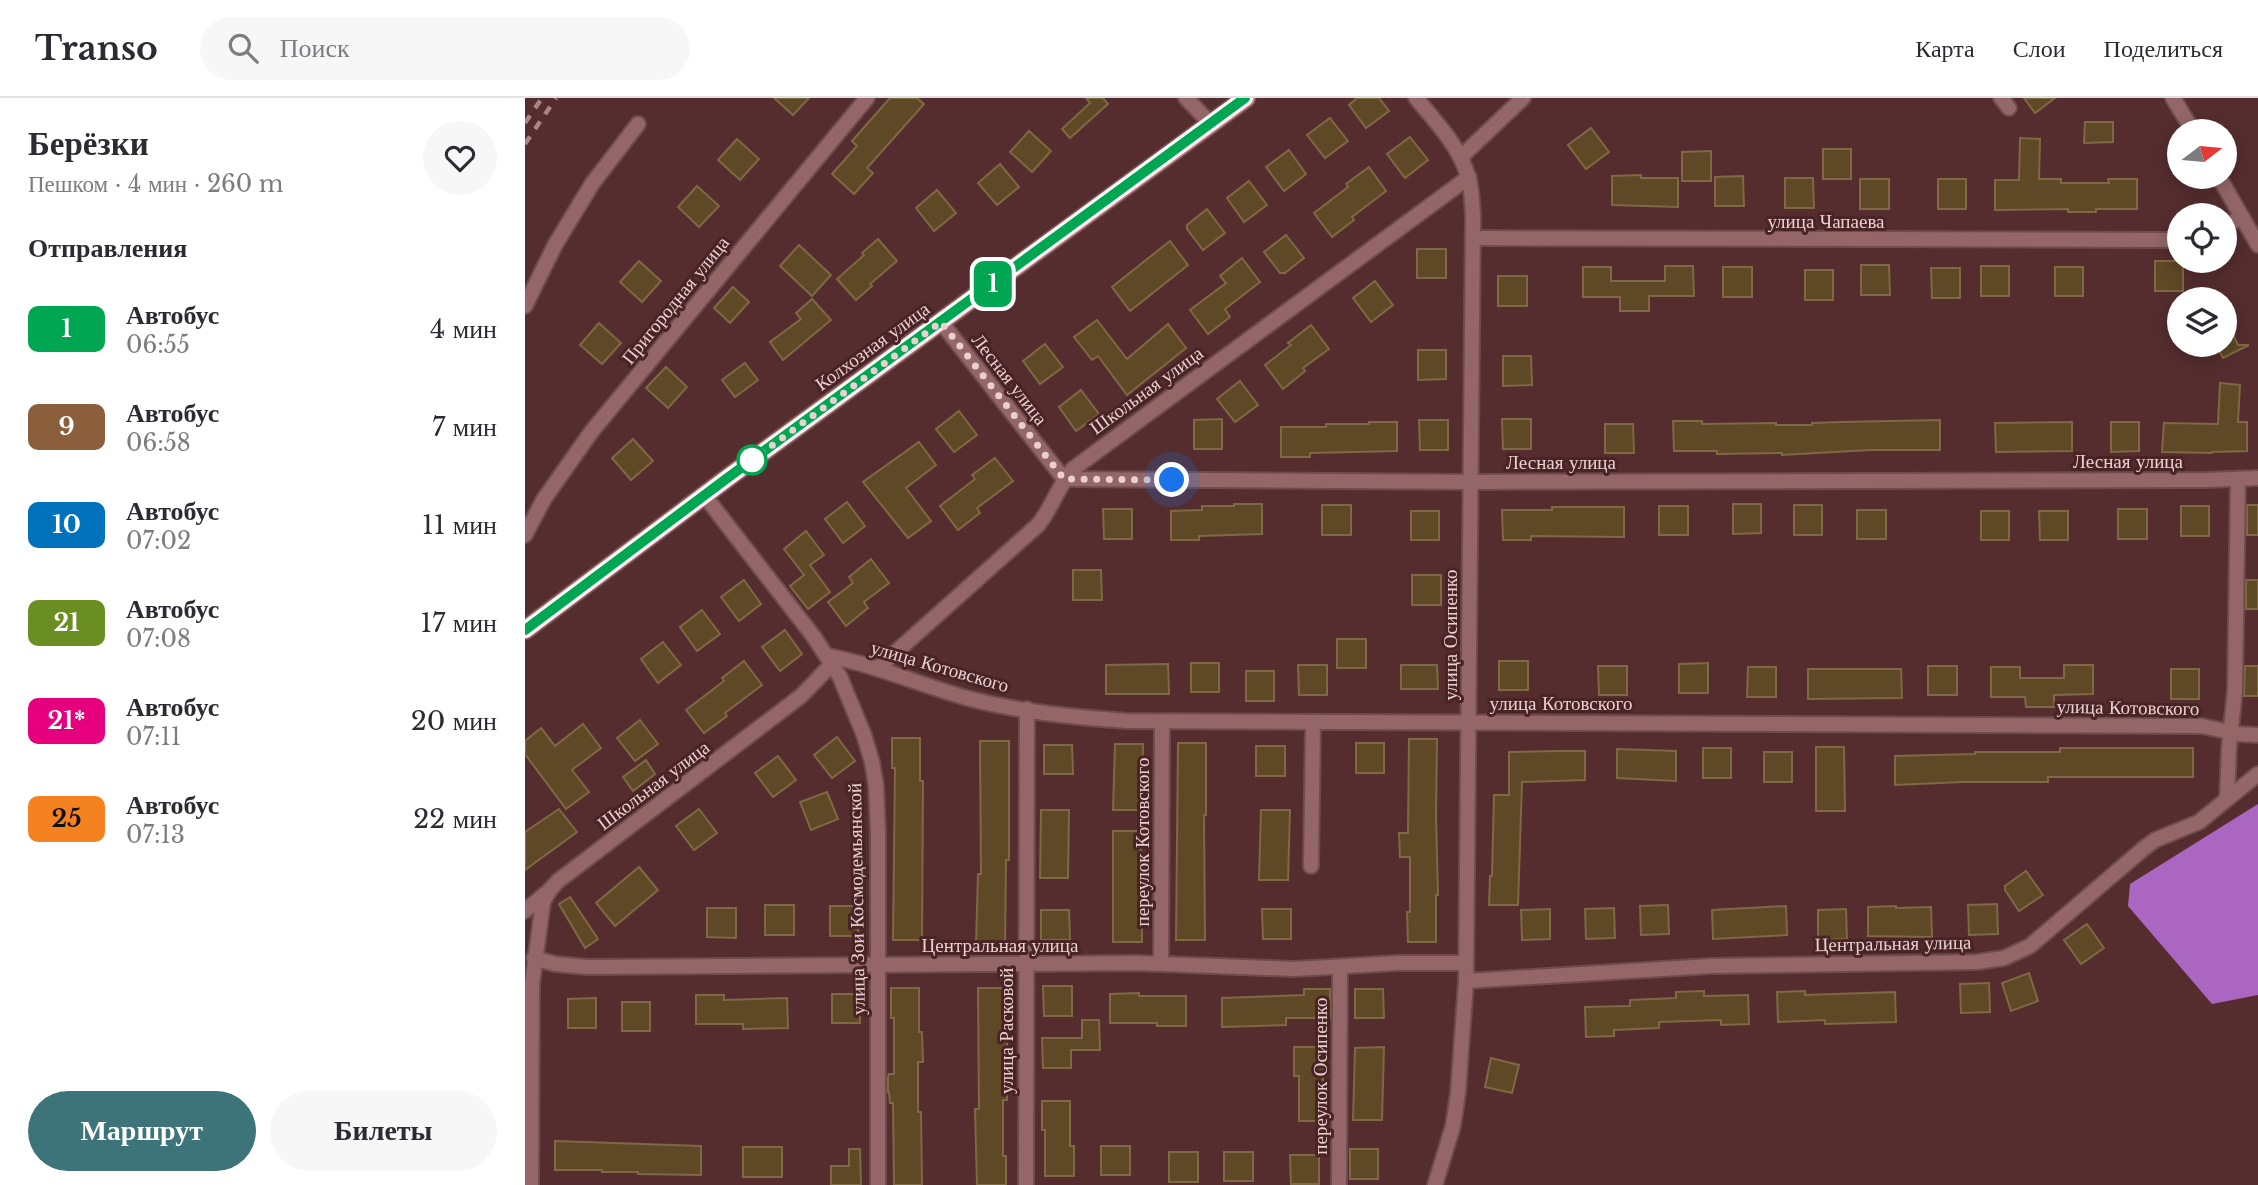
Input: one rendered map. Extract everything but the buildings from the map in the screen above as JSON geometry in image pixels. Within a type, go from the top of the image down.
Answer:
[{"type":"main road","name":"Колхозная улица","points":[[525,630],[704,495],[1245,98]]},
{"type":"street","name":"Пригородная улица","points":[[525,535],[544,499],[592,431],[867,98]]},
{"type":"street","points":[[1186,98],[1211,124]]},
{"type":"street","name":"улица Осипенко","points":[[1416,98],[1461,157],[1469,177],[1472,195],[1473,238],[1466,981],[1453,1126],[1435,1185]]},
{"type":"street","points":[[1461,157],[1523,98]]},
{"type":"street","points":[[2173,98],[2186,119]]},
{"type":"street","points":[[525,306],[549,256],[591,184],[638,124]]},
{"type":"street","name":"Школьная улица","points":[[878,668],[1038,525],[1052,506],[1064,479],[1090,456],[1469,177]]},
{"type":"street","points":[[2226,189],[2258,245]]},
{"type":"street","points":[[2237,220],[2242,217]]},
{"type":"street","name":"улица Чапаева","points":[[1473,238],[2167,240]]},
{"type":"street","name":"Лесная улица","points":[[941,322],[1064,479],[1470,482],[2258,478]]},
{"type":"street","points":[[2227,799],[2235,690],[2238,479]]},
{"type":"street","name":"улица Зои Космодемьянской","points":[[704,495],[830,660],[851,702],[876,785],[877,1185]]},
{"type":"street","name":"Школьная улица","points":[[525,911],[558,881],[801,696],[830,660]]},
{"type":"street","name":"улица Котовского","points":[[830,660],[878,668],[969,699],[1102,719],[1162,722],[2201,726],[2258,736]]},
{"type":"street","name":"улица Расковой","points":[[1026,1185],[1027,709]]},
{"type":"street","name":"переулок Котовского","points":[[1161,963],[1162,722]]},
{"type":"street","points":[[1311,866],[1313,722]]},
{"type":"street","name":"Центральная улица","points":[[1466,981],[1711,966],[1977,962],[2004,958],[2035,942],[2143,849],[2162,837],[2199,822],[2258,774]]},
{"type":"street","points":[[531,1185],[531,1007],[534,958],[543,902],[549,891]]},
{"type":"street","name":"Центральная улица","points":[[534,958],[555,964],[587,967],[1161,963],[1295,969],[1398,963],[1466,963]]},
{"type":"street","name":"переулок Осипенко","points":[[1339,1185],[1340,967]]},
{"type":"shaded area","points":[[2258,804],[2258,995],[2212,1004],[2128,906],[2130,884]]},
{"type":"railway","points":[[525,123],[542,98]]},
{"type":"railway","points":[[525,144],[556,98]]},
{"type":"bus line","name":"1","points":[[525,630],[1245,98]]},
{"type":"route","points":[[752,460],[941,322],[1064,479],[1172,480]]}]
